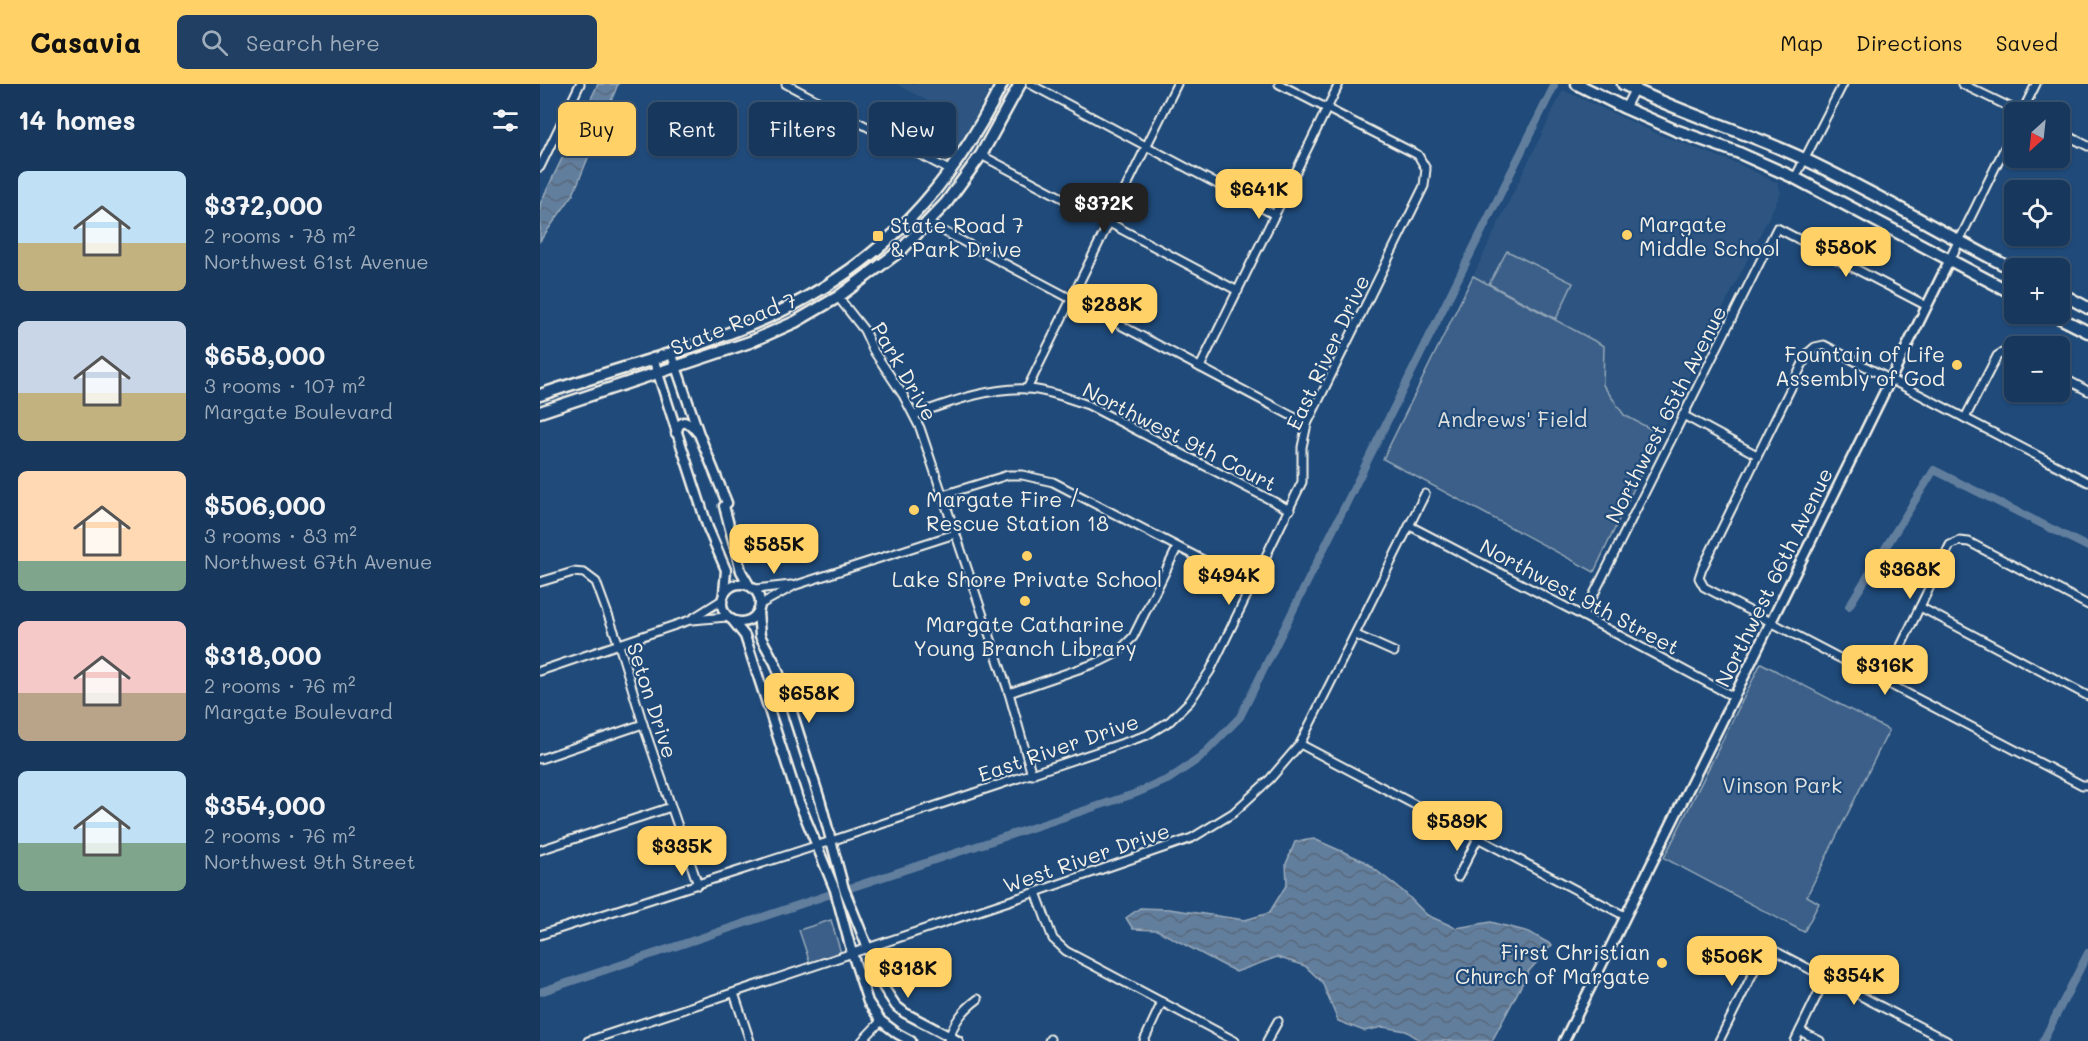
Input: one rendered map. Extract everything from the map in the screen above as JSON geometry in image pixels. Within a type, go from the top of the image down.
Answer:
[{"type":"main road","name":"State Road 7","points":[[540,395],[671,352],[775,314],[814,294],[862,262],[909,220],[951,171],[973,138],[1002,84]]},
{"type":"main road","points":[[1008,108],[1011,84]]},
{"type":"main road","name":"State Road 7","points":[[540,412],[774,332],[838,297],[886,263],[946,204],[981,155],[1020,84]]},
{"type":"main road","points":[[1577,84],[1675,130],[1737,152],[1795,178],[2004,289]]},
{"type":"main road","points":[[1623,84],[1636,87],[1682,111],[1743,132],[1805,159],[2004,265]]},
{"type":"main road","points":[[946,204],[953,184],[951,171]]},
{"type":"main road","points":[[838,297],[842,284],[861,270],[862,262]]},
{"type":"main road","points":[[2070,298],[2088,308]]},
{"type":"main road","points":[[2070,323],[2088,332]]},
{"type":"street","points":[[540,167],[580,84]]},
{"type":"street","points":[[786,84],[951,171]]},
{"type":"street","points":[[1030,84],[1275,215]]},
{"type":"street","points":[[1028,389],[1177,84]]},
{"type":"street","points":[[1279,84],[1327,108]]},
{"type":"street","points":[[1200,367],[1340,84]]},
{"type":"street","points":[[1795,178],[1843,84]]},
{"type":"street","points":[[1962,84],[2004,104]]},
{"type":"street","points":[[2026,102],[2036,84]]},
{"type":"street","points":[[1625,108],[1636,87]]},
{"type":"street","name":"East River Drive","points":[[540,935],[817,846],[1147,735],[1170,721],[1190,702],[1210,671],[1290,510],[1302,482],[1302,447],[1307,424],[1424,186],[1426,169],[1418,155],[1327,108]]},
{"type":"street","points":[[2070,137],[2088,146]]},
{"type":"street","name":"Northwest 66th Avenue","points":[[1564,1041],[2004,150]]},
{"type":"street","points":[[981,155],[1238,291]]},
{"type":"street","points":[[928,223],[1307,424]]},
{"type":"street","name":"Northwest 65th Avenue","points":[[1583,615],[1777,228],[1927,306]]},
{"type":"street","name":"Park Drive","points":[[838,297],[864,330],[873,350],[914,415],[1009,693],[1032,775]]},
{"type":"street","points":[[2088,482],[1824,345],[1815,347],[1808,353],[1757,455],[1702,569],[1700,578],[1704,587],[2082,785],[2088,785]]},
{"type":"street","points":[[671,352],[699,434],[727,503],[724,506],[741,571],[760,599],[760,636],[779,675],[814,779],[844,889],[884,988],[896,1006],[905,1013],[952,1040],[963,1010],[978,999]]},
{"type":"street","points":[[1965,418],[1997,356],[2004,352]]},
{"type":"street","points":[[653,358],[710,534],[724,565],[726,575],[723,597],[724,612],[745,636],[797,797],[835,890],[868,1002],[882,1021],[911,1041]]},
{"type":"street","points":[[2070,381],[2088,391]]},
{"type":"street","name":"Northwest 9th Court","points":[[914,415],[966,398],[1000,391],[1028,389],[1060,395],[1088,405],[1290,510]]},
{"type":"street","points":[[1683,415],[1757,455]]},
{"type":"street","points":[[676,433],[679,425],[684,422],[691,425],[699,434]]},
{"type":"street","points":[[943,495],[1008,475],[1022,475],[1053,482],[1252,586]]},
{"type":"street","name":"West River Drive","points":[[588,1041],[1192,838],[1233,813],[1270,779],[1300,744],[1425,494]]},
{"type":"street","name":"Northwest 9th Street","points":[[1410,526],[1583,615],[1734,697]]},
{"type":"street","points":[[690,620],[730,619],[744,622],[755,617],[759,608],[796,585],[955,534]]},
{"type":"street","points":[[1884,681],[1950,545],[1959,541],[1969,542],[2088,605]]},
{"type":"street","points":[[1009,693],[1099,662],[1118,653],[1133,638],[1177,548]]},
{"type":"street","name":"Seton Drive","points":[[540,582],[573,572],[584,573],[596,582],[698,885]]},
{"type":"street","points":[[540,671],[690,620],[723,597],[735,585],[752,587],[796,585]]},
{"type":"street","points":[[1920,607],[2088,696]]},
{"type":"street","points":[[1356,635],[1394,652]]},
{"type":"street","points":[[540,759],[643,724]]},
{"type":"street","points":[[1300,744],[1625,916]]},
{"type":"street","points":[[540,850],[671,807]]},
{"type":"street","points":[[1458,877],[1478,838]]},
{"type":"street","points":[[1036,892],[1053,939],[1066,951],[1235,1041]]},
{"type":"street","points":[[1719,1041],[1762,955],[1767,950],[1775,951],[1947,1041]]},
{"type":"street","points":[[1795,1041],[1826,977]]},
{"type":"street","points":[[734,993],[750,1041]]},
{"type":"street","points":[[1143,1041],[1162,1002]]},
{"type":"street","points":[[862,1041],[882,1021]]},
{"type":"street","points":[[1267,1041],[1278,1022]]},
{"type":"street","points":[[1800,1030],[1820,1041]]},
{"type":"shaded area","points":[[896,84],[992,84],[956,148],[956,102],[928,101]]},
{"type":"shaded area","name":"Margate Middle School","points":[[1563,90],[1660,135],[1736,163],[1778,183],[1781,193],[1660,434],[1624,415],[1602,385],[1604,346],[1473,276]]},
{"type":"green space","points":[[1507,251],[1573,283],[1556,319],[1489,284]]},
{"type":"green space","name":"Andrews' Field","points":[[1473,276],[1604,346],[1603,385],[1624,415],[1660,434],[1594,572],[1383,459]]},
{"type":"green space","name":"Vinson Park","points":[[1761,663],[1889,730],[1807,896],[1819,903],[1804,932],[1664,858]]},
{"type":"green space","points":[[831,920],[841,953],[810,963],[799,930]]},
{"type":"water","points":[[598,84],[618,84],[611,102],[589,102]]},
{"type":"water","points":[[563,156],[589,156],[573,195],[540,241],[540,204]]},
{"type":"water","points":[[1314,839],[1364,861],[1404,892],[1427,915],[1456,928],[1491,922],[1529,932],[1552,945],[1529,971],[1492,1041],[1422,1041],[1406,1031],[1383,1027],[1364,1031],[1338,1021],[1322,982],[1305,966],[1277,957],[1236,972],[1157,930],[1133,929],[1126,918],[1140,908],[1169,909],[1245,920],[1269,913],[1287,884],[1286,864],[1295,842]]},
{"type":"waterway","points":[[850,888],[1134,794],[1169,779],[1200,758],[1240,717],[1554,86]]},
{"type":"waterway","points":[[1849,606],[1934,470],[2088,547]]},
{"type":"waterway","points":[[540,992],[828,895]]},
{"type":"waterway","points":[[2043,1041],[2088,953]]},
{"type":"place","name":"Margate Middle School","points":[[1627,235]]},
{"type":"place","name":"State Road 7 & Park Drive","points":[[878,236]]},
{"type":"place","name":"Fountain of Life Assembly of God","points":[[1957,365]]},
{"type":"place","name":"Margate Fire / Rescue Station 18","points":[[914,510]]},
{"type":"place","name":"Lake Shore Private School","points":[[1027,556]]},
{"type":"place","name":"Margate Catharine Young Branch Library","points":[[1025,601]]},
{"type":"place","name":"First Christian Church of Margate","points":[[1662,963]]}]
